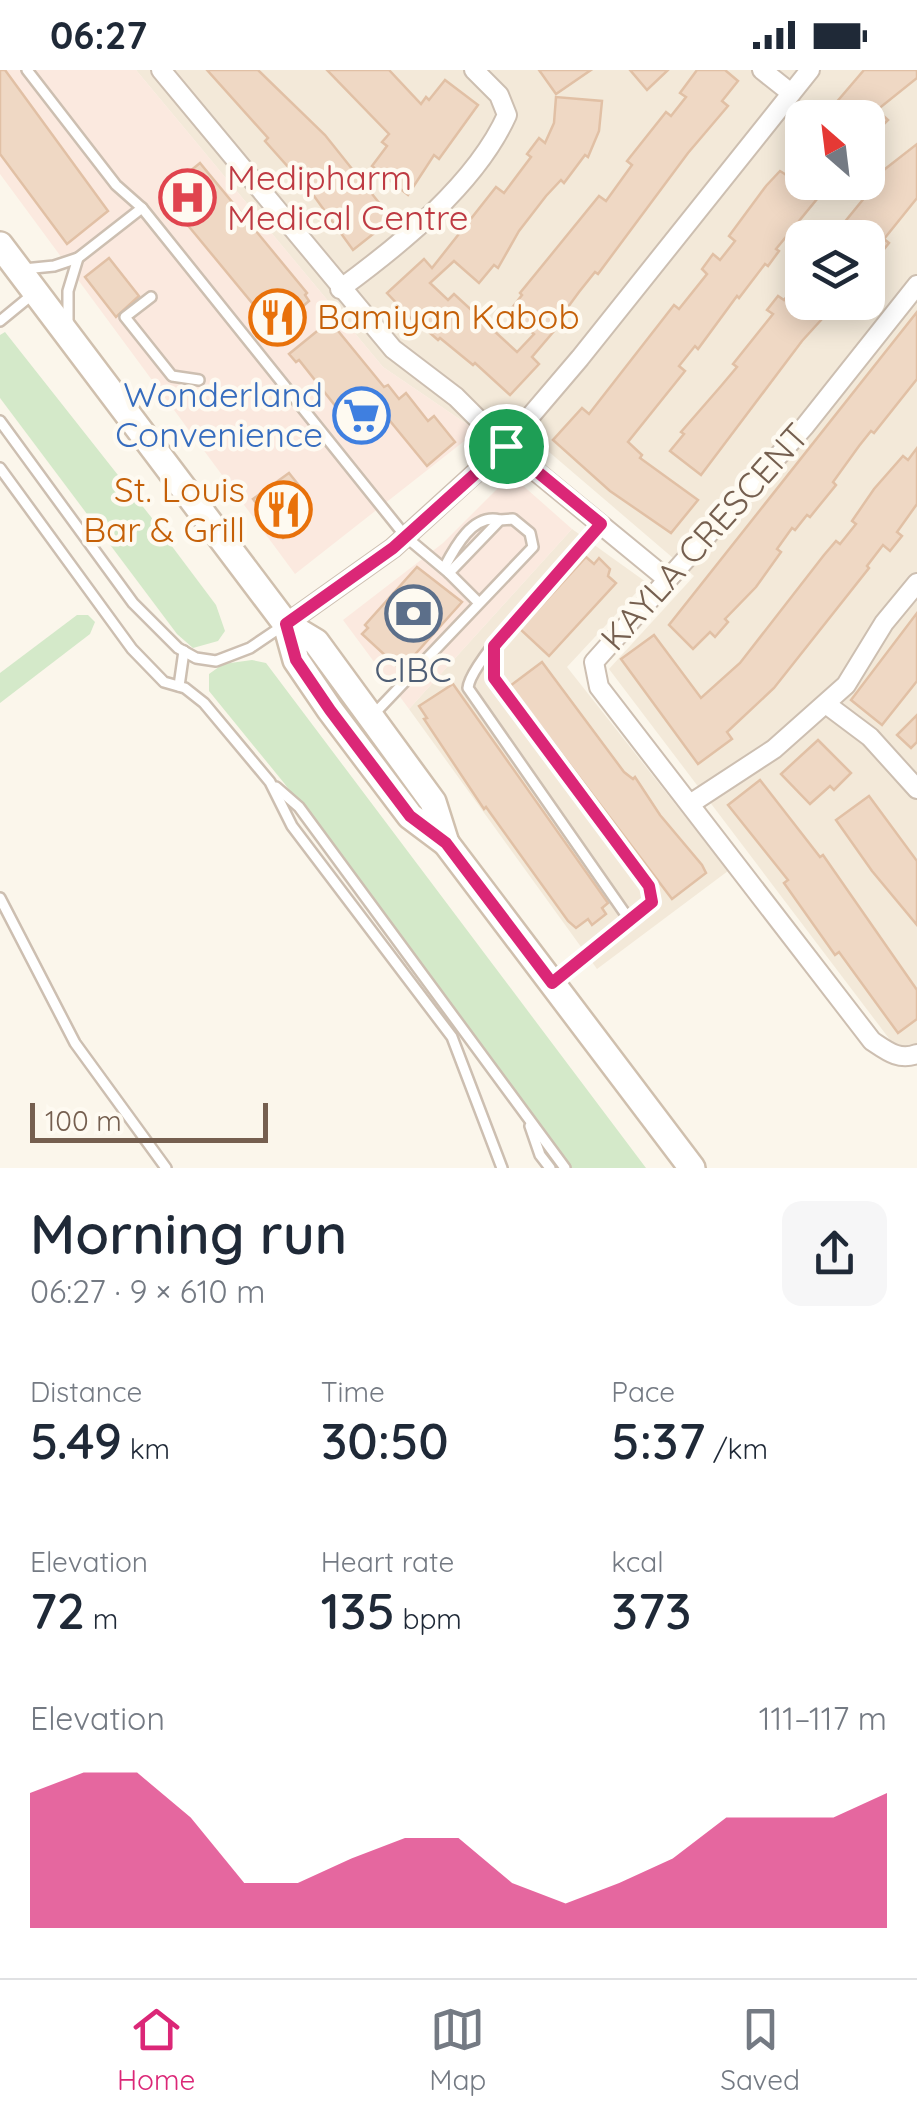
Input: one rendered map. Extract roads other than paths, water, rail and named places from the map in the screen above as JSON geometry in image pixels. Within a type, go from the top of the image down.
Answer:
[{"type":"main road","points":[[0,245],[286,624],[296,660],[330,710],[410,816],[446,843],[692,1168]]},
{"type":"main road","points":[[286,624],[316,642],[372,718],[432,802],[446,843]]},
{"type":"street","points":[[160,70],[394,350],[456,397],[506,446],[667,578]]},
{"type":"street","points":[[340,289],[397,246],[462,181],[498,135],[508,115],[499,96],[474,70]]},
{"type":"street","points":[[762,70],[791,93]]},
{"type":"street","points":[[286,624],[406,537],[506,446],[810,70]]},
{"type":"street","name":"KAYLA CRESCENT","points":[[917,286],[805,426],[594,662],[599,687],[872,1041],[890,1054],[908,1058],[917,1054]]},
{"type":"street","points":[[690,804],[740,774],[846,685],[884,624],[917,583]]},
{"type":"street","points":[[826,704],[870,737],[917,788]]},
{"type":"lane","points":[[27,70],[116,185],[142,208],[406,537],[480,603]]},
{"type":"lane","points":[[18,269],[54,266],[78,258],[142,208]]},
{"type":"lane","points":[[68,334],[68,291],[78,258]]},
{"type":"lane","points":[[0,321],[36,292]]},
{"type":"lane","points":[[151,298],[124,317],[172,376],[199,380]]},
{"type":"lane","points":[[0,421],[133,603],[184,651],[196,658],[216,660],[250,648],[286,624]]},
{"type":"lane","points":[[0,468],[132,649],[164,682],[179,686],[204,702],[270,782],[299,807],[565,1168]]},
{"type":"lane","points":[[372,718],[534,546],[530,534],[514,519],[500,520],[447,571]]},
{"type":"lane","points":[[601,524],[472,673],[468,688],[631,922]]},
{"type":"lane","points":[[494,646],[494,678],[649,886],[652,902],[552,983]]},
{"type":"lane","points":[[179,686],[184,651]]},
{"type":"lane","points":[[270,782],[292,826],[452,1037],[502,1168]]},
{"type":"lane","points":[[0,898],[75,1043],[166,1168]]},
{"type":"lane","points":[[526,1114],[548,1168]]},
{"type":"place","name":"Medipharm Medical Centre","points":[[188,198]]},
{"type":"place","name":"Bamiyan Kabob","points":[[278,317]]},
{"type":"place","name":"Wonderland Convenience","points":[[362,415]]},
{"type":"place","name":"St. Louis Bar & Grill","points":[[284,510]]},
{"type":"place","name":"CIBC","points":[[413,614]]}]
